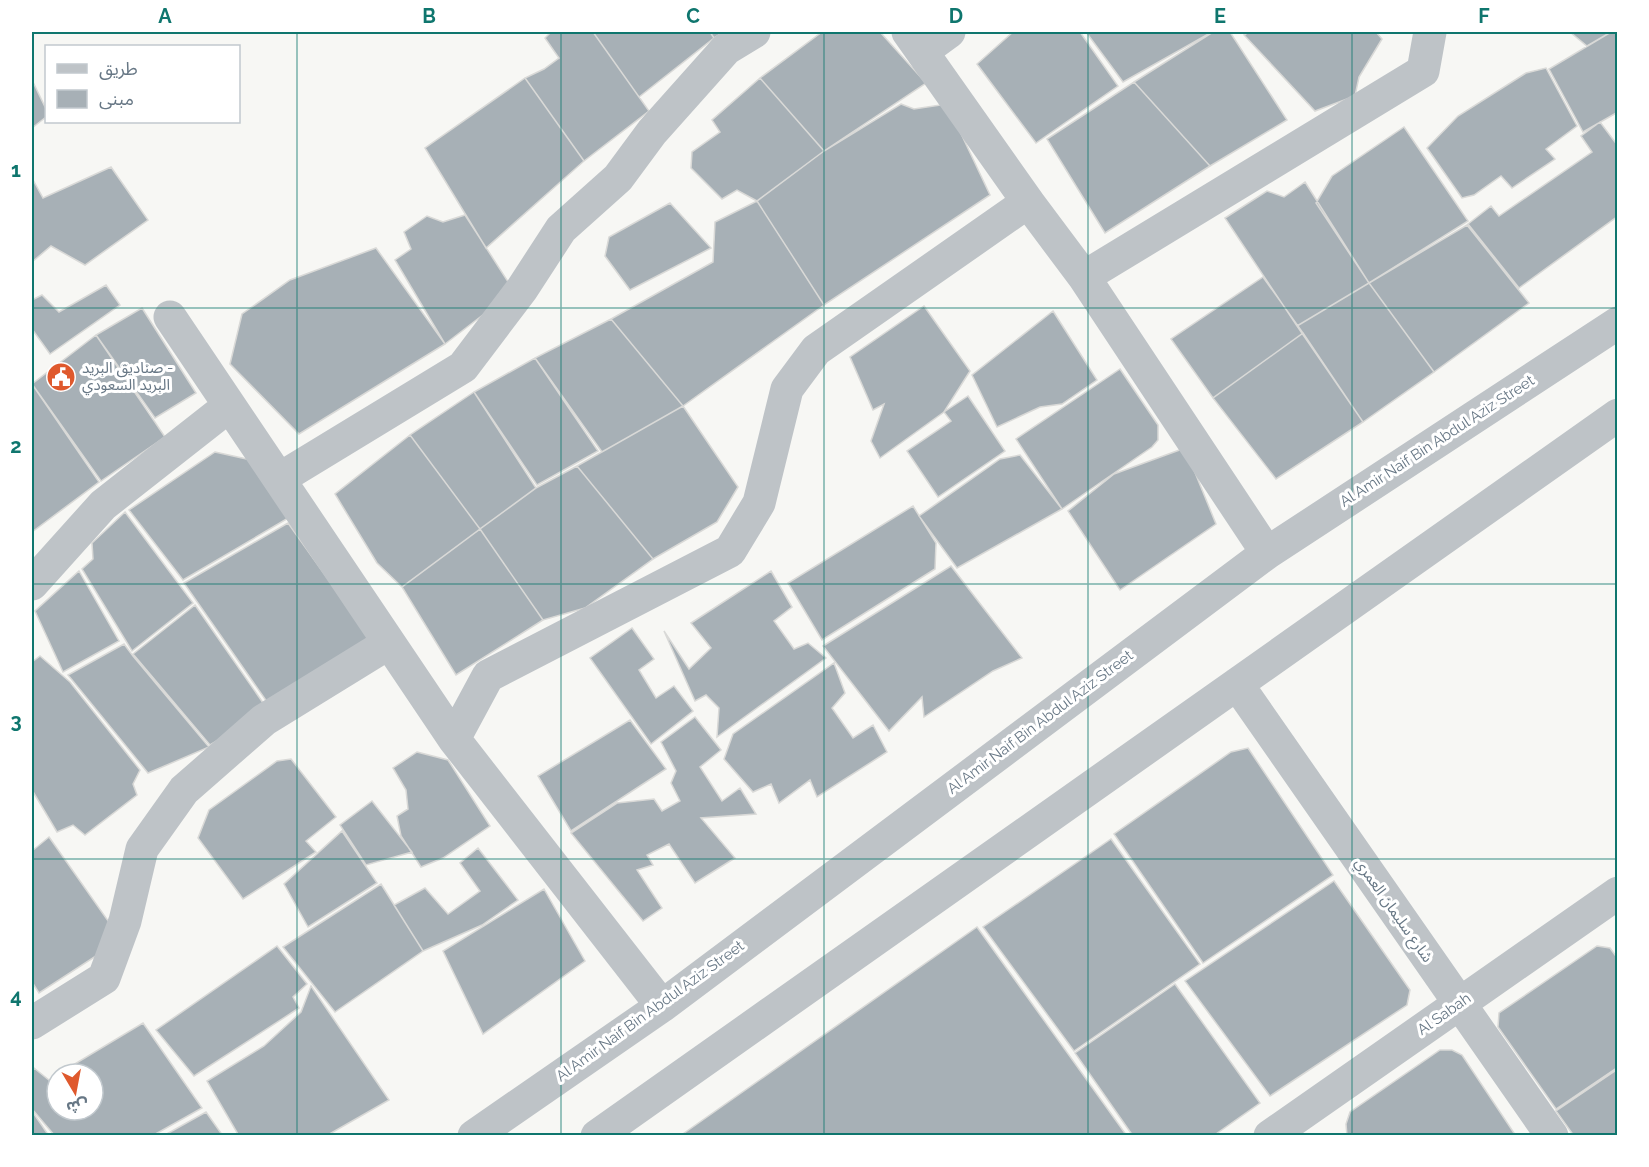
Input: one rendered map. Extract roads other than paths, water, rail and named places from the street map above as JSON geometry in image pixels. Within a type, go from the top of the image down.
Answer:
[{"type":"street","points":[[279,479],[463,367],[522,289],[561,229],[618,178],[652,132],[726,49],[754,32]]},
{"type":"street","points":[[949,32],[916,41],[1028,202],[1084,277],[1267,552]]},
{"type":"street","points":[[1084,277],[1423,71],[1430,32]]},
{"type":"street","points":[[454,739],[488,676],[730,551],[759,503],[787,389],[816,350],[1028,202]]},
{"type":"street","points":[[170,317],[454,739],[662,1006]]},
{"type":"street","name":"Al Amir Naif Bin Abdul Aziz Street","points":[[474,1136],[662,1006],[1267,552],[1617,323]]},
{"type":"street","points":[[32,584],[103,505],[229,406]]},
{"type":"street","points":[[597,1136],[1617,415]]},
{"type":"street","points":[[32,1023],[104,978],[125,921],[142,849],[184,790],[264,720],[389,643]]},
{"type":"street","name":"شارع سليمان العمري","points":[[1237,684],[1552,1136]]},
{"type":"street","name":"Al Sabah","points":[[1270,1136],[1312,1124],[1460,1004],[1616,896]]},
{"type":"place","name":"صناديق البريد - البريد السعودي","points":[[61,377]]}]
